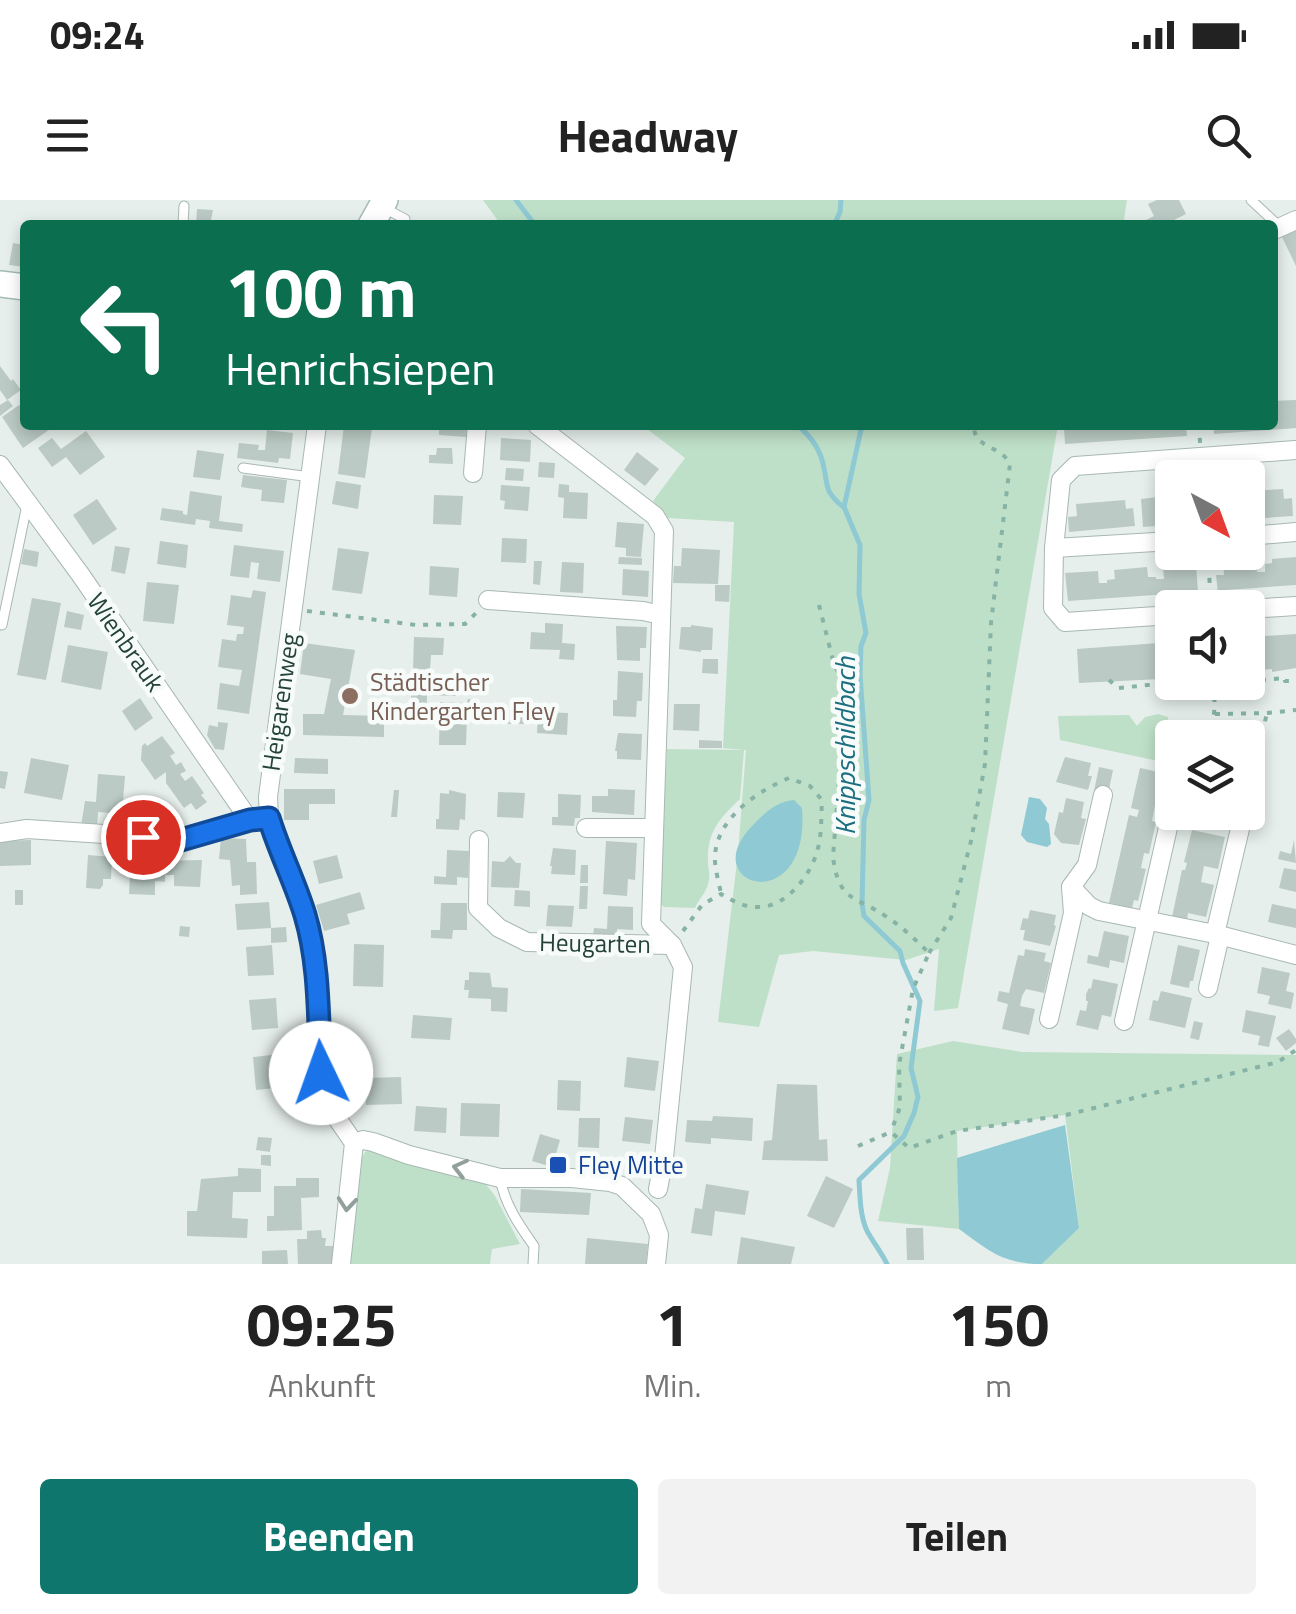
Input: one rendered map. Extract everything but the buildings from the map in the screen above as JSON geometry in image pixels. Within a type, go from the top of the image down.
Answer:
[{"type":"street","name":"Heigarenweg","points":[[316,430],[268,797],[269,818],[312,942],[324,1091],[330,1108],[354,1143]]},
{"type":"street","points":[[473,474],[477,430]]},
{"type":"street","name":"Heugarten","points":[[544,430],[656,516],[664,531],[651,924],[672,945],[683,968],[658,1189]]},
{"type":"street","points":[[1155,616],[1064,622],[1054,608],[1054,548],[1061,480],[1076,466],[1296,450]]},
{"type":"street","name":"Wienbrauk","points":[[0,465],[250,820]]},
{"type":"street","points":[[1265,535],[1296,532]]},
{"type":"street","points":[[1054,548],[1155,542]]},
{"type":"street","points":[[488,600],[662,615]]},
{"type":"street","points":[[1265,609],[1296,606]]},
{"type":"street","points":[[1049,1019],[1073,914],[1072,887],[1087,865],[1103,795]]},
{"type":"street","points":[[0,833],[28,829],[181,840],[269,818]]},
{"type":"street","points":[[586,828],[654,828]]},
{"type":"street","points":[[1124,1021],[1168,830]]},
{"type":"street","points":[[1208,988],[1240,830]]},
{"type":"street","name":"Heugarten","points":[[479,840],[478,908],[499,928],[527,942],[672,945]]},
{"type":"street","points":[[1072,887],[1099,912],[1296,954]]},
{"type":"street","points":[[342,1264],[354,1143],[363,1140],[500,1178],[572,1178],[622,1186],[651,1214],[659,1234],[656,1264]]},
{"type":"lane","points":[[1252,200],[1276,220]]},
{"type":"lane","points":[[183,220],[184,206]]},
{"type":"lane","points":[[379,210],[405,219]]},
{"type":"lane","points":[[243,468],[310,477]]},
{"type":"lane","points":[[2,625],[27,502]]},
{"type":"lane","points":[[500,1178],[517,1223],[534,1246],[533,1264]]},
{"type":"path","points":[[893,1133],[900,1106],[900,1066],[913,989],[951,918],[985,764],[991,623],[1010,464],[1006,456],[980,444],[974,430]]},
{"type":"path","points":[[292,610],[416,625],[465,624],[488,600]]},
{"type":"path","points":[[819,605],[834,664],[846,689],[835,873],[848,896],[884,915],[929,953]]},
{"type":"path","points":[[1267,670],[1266,680],[1296,680]]},
{"type":"path","points":[[1110,680],[1118,688],[1155,685]]},
{"type":"path","points":[[1214,720],[1215,700]]},
{"type":"path","points":[[1215,714],[1296,710]]},
{"type":"path","points":[[1265,721],[1267,713]]},
{"type":"path","points":[[789,778],[810,786],[822,800],[818,850],[809,870],[786,899],[761,908],[738,904],[721,894],[714,857],[728,822],[765,788],[789,778]]},
{"type":"path","points":[[672,945],[702,905],[721,894]]},
{"type":"path","points":[[893,1133],[906,1147],[957,1131],[1066,1115],[1278,1062],[1296,1050]]},
{"type":"path","points":[[858,1146],[893,1133]]},
{"type":"green space","points":[[483,200],[1127,200],[1124,220],[497,220]]},
{"type":"green space","points":[[649,430],[1057,430],[958,1008],[934,1011],[939,949],[906,960],[813,951],[779,955],[759,1027],[718,1022],[746,750],[723,748],[734,522],[668,518],[653,501],[685,458]]},
{"type":"green space","points":[[1129,715],[1137,726],[1145,717],[1168,717],[1155,720],[1155,760],[1060,740],[1058,716]]},
{"type":"green space","points":[[667,749],[744,750],[740,799],[712,834],[705,891],[695,908],[664,907],[658,902]]},
{"type":"green space","points":[[953,1041],[1023,1052],[1296,1055],[1296,1264],[1042,1264],[1079,1228],[1065,1115],[957,1131],[959,1229],[878,1221],[890,1168],[897,1054]]},
{"type":"green space","points":[[370,1149],[485,1183],[520,1244],[492,1249],[490,1264],[350,1264],[361,1159]]},
{"type":"water","points":[[1029,797],[1040,799],[1047,808],[1045,819],[1051,844],[1047,847],[1027,842],[1021,835]]},
{"type":"water","points":[[794,800],[802,808],[800,844],[789,867],[774,879],[758,882],[744,876],[736,864],[738,846],[768,811]]},
{"type":"water","points":[[1065,1125],[1079,1228],[1042,1264],[1007,1259],[959,1229],[957,1158]]},
{"type":"waterway","points":[[516,200],[531,220]]},
{"type":"waterway","name":"Knippschildbach","points":[[836,220],[841,200]]},
{"type":"waterway","points":[[802,430],[818,450],[828,489],[842,506]]},
{"type":"waterway","name":"Knippschildbach","points":[[861,430],[844,507],[860,545],[859,594],[866,633],[861,646],[860,675],[869,800],[864,820],[862,904],[864,916],[900,951],[920,1001],[911,1068],[918,1097],[914,1113],[904,1136],[859,1180],[864,1224],[887,1264]]},
{"type":"place","name":"Städtischer Kindergarten Fley","points":[[350,696]]},
{"type":"place","name":"Fley Mitte","points":[[558,1165]]},
{"type":"route","points":[[143,837],[181,840],[269,818],[312,942],[321,1073]]}]
